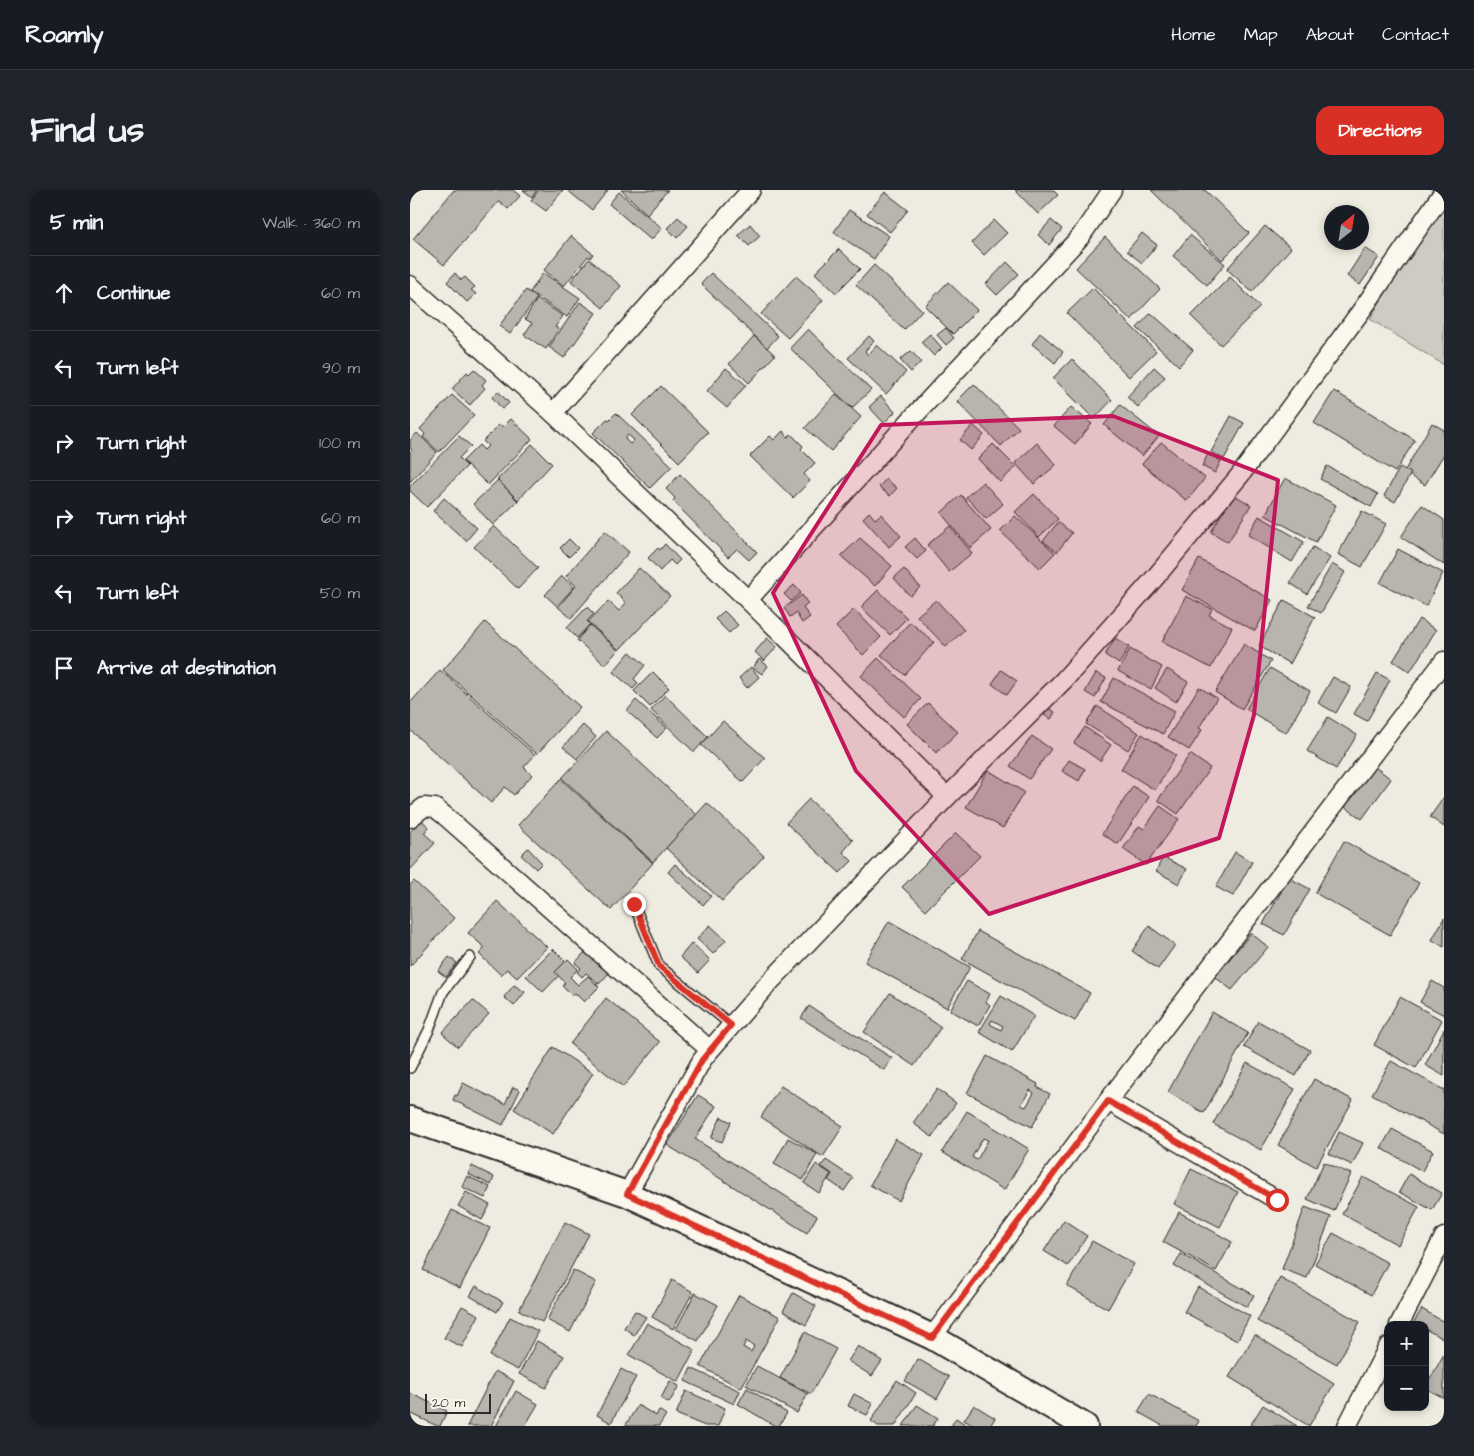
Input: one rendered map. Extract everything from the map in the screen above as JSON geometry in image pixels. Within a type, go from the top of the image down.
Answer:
[{"type":"street","points":[[748,600],[915,415],[1081,236],[1112,190]]},
{"type":"street","points":[[627,1194],[702,1060],[710,1050],[731,1025],[946,797],[1069,674],[1153,580],[1241,474],[1364,307],[1444,192]]},
{"type":"street","points":[[553,413],[743,193]]},
{"type":"street","points":[[410,285],[553,413],[748,600],[946,797]]},
{"type":"street","points":[[932,1338],[1108,1101],[1444,661]]},
{"type":"street","points":[[410,818],[424,807],[435,808],[710,1050]]},
{"type":"street","points":[[1108,1101],[1277,1200]]},
{"type":"street","points":[[410,1119],[627,1194],[932,1338],[1085,1426]]},
{"type":"street","points":[[1401,1321],[1444,1237]]},
{"type":"street","points":[[1347,1426],[1384,1355]]},
{"type":"lane","points":[[634,904],[659,966],[731,1025]]},
{"type":"lane","points":[[410,1068],[429,1030],[444,992],[470,957]]},
{"type":"highlighted area","points":[[1113,416],[1278,480],[1254,715],[1219,838],[989,914],[856,771],[773,593],[881,425]]},
{"type":"shaded area","points":[[1444,193],[1444,365],[1370,319]]},
{"type":"building","points":[[454,190],[513,190],[520,196],[508,209],[499,201],[444,265],[413,239]]},
{"type":"building","points":[[523,190],[537,190],[532,197]]},
{"type":"building","points":[[539,190],[563,190],[546,211],[531,200]]},
{"type":"building","points":[[567,190],[608,190],[592,210]]},
{"type":"building","points":[[621,190],[668,190],[647,214]]},
{"type":"building","points":[[1015,190],[1053,190],[1058,195],[1038,214]]},
{"type":"building","points":[[1151,190],[1205,190],[1249,233],[1222,260]]},
{"type":"building","points":[[619,192],[662,228],[651,240],[609,204]]},
{"type":"building","points":[[885,192],[908,210],[890,232],[867,214]]},
{"type":"building","points":[[849,210],[889,236],[874,259],[834,232]]},
{"type":"building","points":[[678,217],[688,226],[677,238],[667,228]]},
{"type":"building","points":[[994,220],[1007,233],[984,255],[972,243]]},
{"type":"building","points":[[1051,220],[1062,229],[1049,245],[1038,235]]},
{"type":"building","points":[[750,224],[760,236],[749,246],[738,235]]},
{"type":"building","points":[[1265,226],[1291,248],[1252,292],[1227,269]]},
{"type":"building","points":[[1142,233],[1157,245],[1142,263],[1127,251]]},
{"type":"building","points":[[1190,235],[1225,264],[1207,285],[1173,256]]},
{"type":"building","points":[[571,236],[593,254],[590,258],[588,256],[564,286],[544,270]]},
{"type":"building","points":[[1105,237],[1160,289],[1131,320],[1076,268]]},
{"type":"building","points":[[839,249],[860,269],[836,293],[815,273]]},
{"type":"building","points":[[1364,250],[1368,250],[1379,257],[1360,285],[1347,276]]},
{"type":"building","points":[[589,259],[621,286],[603,308],[571,281]]},
{"type":"building","points":[[1007,262],[1019,274],[997,295],[986,284]]},
{"type":"building","points":[[874,265],[922,310],[904,330],[856,285]]},
{"type":"building","points":[[455,273],[461,280],[465,277],[475,287],[471,290],[476,294],[467,302],[447,282]]},
{"type":"building","points":[[543,273],[580,298],[567,317],[530,292]]},
{"type":"building","points":[[711,273],[778,336],[767,348],[701,284]]},
{"type":"building","points":[[796,276],[823,300],[788,338],[761,314]]},
{"type":"building","points":[[1230,277],[1260,307],[1221,345],[1191,316]]},
{"type":"building","points":[[948,282],[977,310],[953,334],[925,306]]},
{"type":"building","points":[[1093,288],[1156,351],[1129,377],[1067,313]]},
{"type":"building","points":[[526,290],[537,298],[510,334],[499,326]]},
{"type":"building","points":[[537,299],[563,316],[555,327],[559,329],[546,349],[524,335],[532,323],[525,319]]},
{"type":"building","points":[[580,302],[596,313],[564,358],[549,347]]},
{"type":"building","points":[[1151,313],[1193,350],[1179,366],[1137,328]]},
{"type":"building","points":[[946,328],[954,338],[946,345],[937,335]]},
{"type":"building","points":[[808,329],[871,390],[852,408],[790,348]]},
{"type":"building","points":[[1040,333],[1063,352],[1055,363],[1032,344]]},
{"type":"building","points":[[930,334],[942,348],[934,356],[921,342]]},
{"type":"building","points":[[754,336],[775,355],[749,383],[729,364]]},
{"type":"building","points":[[869,336],[874,341],[865,351],[868,355],[877,345],[906,372],[886,394],[848,358]]},
{"type":"building","points":[[911,351],[921,362],[911,372],[900,360]]},
{"type":"building","points":[[1072,359],[1112,400],[1094,419],[1053,378]]},
{"type":"building","points":[[1154,367],[1165,377],[1138,407],[1127,397]]},
{"type":"building","points":[[726,368],[746,385],[727,408],[707,391]]},
{"type":"building","points":[[474,369],[486,380],[482,385],[485,388],[470,405],[452,389],[467,372],[469,374]]},
{"type":"building","points":[[974,384],[1019,428],[1001,446],[957,401]]},
{"type":"building","points":[[661,386],[708,432],[679,462],[632,415]]},
{"type":"building","points":[[498,391],[509,403],[502,409],[492,397]]},
{"type":"building","points":[[1334,391],[1415,440],[1395,472],[1314,423]]},
{"type":"building","points":[[836,394],[861,417],[831,451],[805,428]]},
{"type":"building","points":[[452,395],[474,415],[439,452],[423,437],[425,434],[420,429]]},
{"type":"building","points":[[881,396],[895,412],[884,423],[869,407]]},
{"type":"building","points":[[1120,405],[1159,436],[1142,456],[1104,425]]},
{"type":"building","points":[[1071,407],[1092,424],[1075,444],[1054,426]]},
{"type":"building","points":[[616,413],[672,466],[650,488],[593,433],[607,419],[609,420]],"holes":[[[628,435],[634,440],[630,444],[625,439]]]},
{"type":"building","points":[[1231,416],[1244,423],[1224,459],[1211,452]]},
{"type":"building","points":[[511,419],[532,439],[488,485],[463,461],[479,445],[484,450],[488,446],[483,441],[500,424],[503,427]]},
{"type":"building","points":[[1432,423],[1444,430],[1444,454],[1425,485],[1404,472]]},
{"type":"building","points":[[973,425],[984,435],[971,450],[960,440]]},
{"type":"building","points":[[783,431],[788,437],[791,434],[803,446],[801,449],[815,463],[804,474],[810,481],[793,498],[750,456],[770,436],[774,440]]},
{"type":"building","points":[[417,433],[437,452],[410,482],[410,452],[412,450],[410,448],[410,440]]},
{"type":"building","points":[[459,436],[471,446],[459,458],[467,466],[427,507],[410,491],[410,486]]},
{"type":"building","points":[[1161,442],[1205,478],[1187,501],[1142,464]]},
{"type":"building","points":[[1037,443],[1056,465],[1034,484],[1015,463]]},
{"type":"building","points":[[532,444],[552,464],[518,500],[497,480]]},
{"type":"building","points":[[993,444],[1016,467],[1000,482],[978,459]]},
{"type":"building","points":[[1208,454],[1221,461],[1215,473],[1202,466]]},
{"type":"building","points":[[1327,466],[1378,494],[1371,507],[1320,479]]},
{"type":"building","points":[[1400,467],[1411,473],[1395,502],[1384,496]]},
{"type":"building","points":[[680,474],[757,552],[749,560],[737,549],[728,557],[673,501],[675,498],[666,489]]},
{"type":"building","points":[[1285,478],[1336,505],[1316,542],[1265,515]]},
{"type":"building","points":[[886,479],[897,488],[890,496],[879,487]]},
{"type":"building","points":[[498,480],[518,501],[493,525],[473,504]]},
{"type":"building","points":[[983,482],[1003,504],[986,519],[966,497]]},
{"type":"building","points":[[1034,494],[1058,519],[1039,537],[1015,512]]},
{"type":"building","points":[[1233,494],[1251,505],[1228,542],[1211,532]]},
{"type":"building","points":[[961,495],[991,530],[970,548],[941,513]]},
{"type":"building","points":[[444,498],[477,528],[466,541],[433,511]]},
{"type":"building","points":[[1422,505],[1444,520],[1444,565],[1401,537]]},
{"type":"building","points":[[1362,511],[1386,524],[1362,567],[1338,554]]},
{"type":"building","points":[[869,512],[875,519],[881,514],[901,536],[889,547],[863,518]]},
{"type":"building","points":[[1015,516],[1055,553],[1040,568],[1000,531]]},
{"type":"building","points":[[1259,516],[1304,542],[1292,562],[1248,535]]},
{"type":"building","points":[[1058,522],[1072,533],[1057,552],[1043,541]]},
{"type":"building","points":[[494,526],[538,568],[518,589],[474,547]]},
{"type":"building","points":[[950,526],[972,553],[949,572],[927,545]]},
{"type":"building","points":[[605,531],[629,552],[571,618],[558,607],[576,586],[566,576]]},
{"type":"building","points":[[860,538],[892,566],[875,586],[841,556]]},
{"type":"building","points":[[915,538],[926,551],[917,559],[905,547]]},
{"type":"building","points":[[569,539],[578,548],[569,557],[560,548]]},
{"type":"building","points":[[665,544],[680,560],[675,565],[670,560],[660,571],[648,558]]},
{"type":"building","points":[[1313,547],[1330,558],[1307,594],[1290,583]]},
{"type":"building","points":[[1398,549],[1443,573],[1426,606],[1380,583]]},
{"type":"building","points":[[1199,559],[1272,600],[1255,631],[1182,590]]},
{"type":"building","points":[[1332,564],[1345,572],[1321,613],[1308,606]]},
{"type":"building","points":[[639,568],[670,596],[619,650],[588,622],[608,601],[619,611],[626,603],[616,593]]},
{"type":"building","points":[[904,569],[920,587],[910,596],[894,578]]},
{"type":"building","points":[[562,576],[574,587],[557,606],[545,595]]},
{"type":"building","points":[[794,585],[801,593],[791,601],[784,594]]},
{"type":"building","points":[[878,590],[907,618],[890,635],[861,607]]},
{"type":"building","points":[[802,595],[808,604],[803,608],[810,617],[802,623],[796,613],[790,617],[784,608]]},
{"type":"building","points":[[1186,596],[1212,609],[1209,615],[1232,627],[1211,668],[1162,642]]},
{"type":"building","points":[[936,600],[964,630],[946,647],[917,616]]},
{"type":"building","points":[[1284,600],[1315,617],[1290,664],[1259,646]]},
{"type":"building","points":[[587,607],[594,614],[587,621],[590,624],[577,638],[567,628]]},
{"type":"building","points":[[854,609],[881,637],[863,655],[836,627]]},
{"type":"building","points":[[724,611],[738,625],[729,633],[715,619]]},
{"type":"building","points":[[1419,619],[1436,630],[1410,672],[1393,661]]},
{"type":"building","points":[[485,622],[580,707],[537,754],[443,670]]},
{"type":"building","points":[[910,622],[934,642],[905,675],[881,655]]},
{"type":"building","points":[[590,625],[618,650],[605,665],[577,640]]},
{"type":"building","points":[[767,638],[777,647],[764,661],[755,652]]},
{"type":"building","points":[[1115,638],[1129,647],[1119,664],[1105,655]]},
{"type":"building","points":[[1244,644],[1271,661],[1242,709],[1215,692]]},
{"type":"building","points":[[1130,649],[1162,667],[1151,689],[1118,671]]},
{"type":"building","points":[[630,652],[645,665],[634,679],[638,683],[633,689],[613,672]]},
{"type":"building","points":[[878,658],[921,699],[904,717],[861,676]]},
{"type":"building","points":[[759,659],[768,666],[762,674],[753,668]]},
{"type":"building","points":[[751,667],[759,677],[747,688],[739,678]]},
{"type":"building","points":[[1270,668],[1310,691],[1286,733],[1246,709]]},
{"type":"building","points":[[1167,669],[1188,682],[1176,702],[1155,688]]},
{"type":"building","points":[[440,670],[535,755],[524,767],[532,775],[514,795],[505,787],[491,803],[410,730],[410,703]]},
{"type":"building","points":[[1001,670],[1017,681],[1007,695],[992,684]]},
{"type":"building","points":[[653,672],[669,688],[650,707],[634,691]]},
{"type":"building","points":[[1096,673],[1106,678],[1095,698],[1085,692]]},
{"type":"building","points":[[1377,673],[1390,680],[1367,721],[1354,714]]},
{"type":"building","points":[[1333,677],[1351,687],[1336,713],[1318,703]]},
{"type":"building","points":[[1114,678],[1175,711],[1163,734],[1101,702]]},
{"type":"building","points":[[1199,687],[1217,698],[1199,728],[1202,730],[1189,750],[1168,737]]},
{"type":"building","points":[[665,695],[708,737],[694,752],[651,710]]},
{"type":"building","points":[[636,700],[667,728],[657,738],[627,711]]},
{"type":"building","points":[[928,703],[958,732],[936,753],[907,724]]},
{"type":"building","points":[[1097,706],[1139,733],[1128,750],[1086,724]]},
{"type":"building","points":[[1048,708],[1055,712],[1051,719],[1044,715]]},
{"type":"building","points":[[1328,717],[1357,735],[1336,769],[1307,751]]},
{"type":"building","points":[[723,721],[765,758],[743,782],[701,745]]},
{"type":"building","points":[[583,725],[596,737],[577,759],[563,747]]},
{"type":"building","points":[[1085,727],[1111,745],[1100,761],[1074,743]]},
{"type":"building","points":[[606,731],[697,815],[653,862],[562,778]]},
{"type":"building","points":[[1142,734],[1176,755],[1155,790],[1121,769]]},
{"type":"building","points":[[1032,736],[1051,749],[1029,779],[1010,766]]},
{"type":"building","points":[[1190,754],[1210,768],[1178,814],[1158,800]]},
{"type":"building","points":[[1069,760],[1085,769],[1079,781],[1062,771]]},
{"type":"building","points":[[1375,767],[1391,779],[1362,819],[1345,807]]},
{"type":"building","points":[[988,770],[1024,792],[1003,828],[966,807]]},
{"type":"building","points":[[561,779],[653,863],[611,910],[518,825]]},
{"type":"building","points":[[1133,786],[1149,797],[1118,844],[1102,834]]},
{"type":"building","points":[[1444,797],[1444,827],[1430,817]]},
{"type":"building","points":[[809,799],[853,840],[843,852],[852,861],[840,873],[786,823]]},
{"type":"building","points":[[707,803],[764,856],[722,901],[666,848]]},
{"type":"building","points":[[1160,806],[1179,819],[1146,865],[1123,849],[1139,826],[1144,829]]},
{"type":"building","points":[[421,820],[429,827],[424,833],[435,843],[410,870],[410,832]]},
{"type":"building","points":[[956,833],[980,856],[926,910],[902,887]]},
{"type":"building","points":[[1344,841],[1419,883],[1390,935],[1315,893]]},
{"type":"building","points":[[528,848],[542,863],[536,869],[521,855]]},
{"type":"building","points":[[1235,852],[1252,862],[1233,896],[1216,887]]},
{"type":"building","points":[[1163,857],[1187,869],[1179,884],[1156,871]]},
{"type":"building","points":[[675,864],[711,896],[703,905],[668,872]]},
{"type":"building","points":[[1289,878],[1310,889],[1284,935],[1263,924]]},
{"type":"building","points":[[414,881],[454,918],[410,966],[410,885]]},
{"type":"building","points":[[497,901],[547,947],[517,978],[507,969],[501,975],[479,954],[485,948],[468,933]]},
{"type":"building","points":[[1444,918],[1444,947],[1432,940]]},
{"type":"building","points":[[889,921],[970,967],[947,1008],[865,962]]},
{"type":"building","points":[[710,925],[726,940],[713,954],[697,939]]},
{"type":"building","points":[[1149,926],[1175,945],[1158,969],[1132,951]]},
{"type":"building","points":[[978,931],[1090,993],[1075,1021],[962,959]]},
{"type":"building","points":[[1251,933],[1268,947],[1232,990],[1215,977]]},
{"type":"building","points":[[692,943],[710,960],[698,973],[680,957]]},
{"type":"building","points":[[553,949],[569,965],[543,992],[526,976]]},
{"type":"building","points":[[585,952],[609,973],[599,984],[586,973],[582,977],[577,972],[581,968],[575,963]]},
{"type":"building","points":[[449,957],[457,963],[446,977],[438,971]]},
{"type":"building","points":[[568,959],[578,969],[570,977],[578,985],[588,976],[599,987],[584,1002],[575,993],[572,996],[562,986],[565,983],[555,972]]},
{"type":"building","points":[[967,981],[990,994],[986,1002],[990,1005],[978,1026],[950,1010]]},
{"type":"building","points":[[1432,981],[1444,988],[1444,1015],[1420,1002]]},
{"type":"building","points":[[514,985],[525,992],[514,1006],[504,997]]},
{"type":"building","points":[[890,993],[941,1027],[914,1066],[864,1032]]},
{"type":"building","points":[[1001,996],[1034,1016],[1012,1052],[979,1032]],"holes":[[[992,1020],[1003,1026],[1001,1030],[990,1024]]]},
{"type":"building","points":[[1400,997],[1442,1020],[1416,1068],[1374,1045]]},
{"type":"building","points":[[606,998],[660,1042],[623,1087],[570,1044]]},
{"type":"building","points":[[473,1000],[489,1014],[458,1047],[442,1033]]},
{"type":"building","points":[[809,1006],[892,1058],[884,1070],[801,1018]]},
{"type":"building","points":[[1212,1012],[1248,1033],[1204,1113],[1168,1092]]},
{"type":"building","points":[[1258,1021],[1310,1050],[1296,1076],[1244,1047]]},
{"type":"building","points":[[1444,1029],[1444,1076],[1425,1065]]},
{"type":"building","points":[[553,1047],[593,1073],[553,1134],[514,1109]]},
{"type":"building","points":[[987,1056],[1038,1084],[1037,1087],[1050,1094],[1032,1127],[967,1093]],"holes":[[[1030,1090],[1034,1093],[1026,1107],[1021,1105]]]},
{"type":"building","points":[[1391,1061],[1444,1090],[1444,1134],[1372,1094]]},
{"type":"building","points":[[1247,1063],[1295,1089],[1261,1150],[1213,1124]]},
{"type":"building","points":[[1314,1079],[1353,1100],[1316,1167],[1278,1145]]},
{"type":"building","points":[[463,1083],[505,1104],[513,1087],[520,1090],[503,1125],[453,1100]]},
{"type":"building","points":[[781,1086],[843,1126],[823,1157],[761,1117]]},
{"type":"building","points":[[937,1089],[956,1103],[932,1137],[913,1123]]},
{"type":"building","points":[[698,1095],[716,1106],[695,1139],[817,1216],[807,1233],[667,1145]]},
{"type":"building","points":[[967,1111],[1029,1149],[1004,1190],[942,1152]],"holes":[[[983,1138],[988,1140],[977,1160],[972,1157]]]},
{"type":"building","points":[[721,1117],[731,1122],[722,1142],[711,1138]]},
{"type":"building","points":[[1392,1129],[1433,1151],[1422,1171],[1381,1148]]},
{"type":"building","points":[[1339,1132],[1363,1143],[1352,1165],[1329,1154]]},
{"type":"building","points":[[788,1138],[817,1154],[803,1180],[774,1164]]},
{"type":"building","points":[[895,1139],[924,1155],[899,1201],[870,1185]]},
{"type":"building","points":[[826,1160],[853,1178],[844,1191],[828,1180],[832,1174],[821,1166]]},
{"type":"building","points":[[1324,1162],[1351,1174],[1334,1211],[1307,1199]]},
{"type":"building","points":[[816,1164],[831,1174],[819,1193],[804,1183]]},
{"type":"building","points":[[472,1166],[494,1177],[491,1185],[468,1174]]},
{"type":"building","points":[[1191,1169],[1238,1192],[1220,1227],[1174,1204]]},
{"type":"building","points":[[1409,1174],[1442,1193],[1432,1210],[1399,1192]]},
{"type":"building","points":[[467,1176],[490,1187],[485,1198],[462,1187]]},
{"type":"building","points":[[1363,1177],[1419,1207],[1398,1245],[1342,1214]]},
{"type":"building","points":[[466,1192],[490,1205],[482,1220],[458,1206]]},
{"type":"building","points":[[1305,1207],[1331,1217],[1307,1278],[1282,1269]]},
{"type":"building","points":[[452,1210],[490,1228],[460,1288],[423,1270]]},
{"type":"building","points":[[1179,1212],[1232,1242],[1216,1271],[1163,1242]]},
{"type":"building","points":[[1064,1220],[1087,1236],[1068,1266],[1044,1251]]},
{"type":"building","points":[[565,1222],[589,1234],[542,1322],[519,1310]]},
{"type":"building","points":[[1333,1233],[1388,1263],[1371,1295],[1315,1264]]},
{"type":"building","points":[[1092,1241],[1134,1264],[1108,1309],[1067,1286]]},
{"type":"building","points":[[1181,1254],[1254,1295],[1247,1307],[1174,1266]]},
{"type":"building","points":[[573,1270],[596,1282],[570,1332],[547,1320]]},
{"type":"building","points":[[1280,1278],[1360,1322],[1337,1364],[1257,1321]]},
{"type":"building","points":[[672,1280],[693,1292],[673,1329],[652,1317]]},
{"type":"building","points":[[476,1286],[503,1302],[497,1312],[470,1296]]},
{"type":"building","points":[[1198,1287],[1250,1316],[1237,1341],[1184,1312]]},
{"type":"building","points":[[695,1293],[718,1305],[698,1341],[676,1329]]},
{"type":"building","points":[[793,1293],[816,1306],[806,1325],[783,1311]]},
{"type":"building","points":[[739,1295],[780,1317],[741,1388],[700,1366]],"holes":[[[746,1341],[754,1346],[751,1352],[743,1347]]]},
{"type":"building","points":[[462,1306],[479,1315],[462,1347],[444,1338]]},
{"type":"building","points":[[1422,1309],[1444,1322],[1444,1339],[1429,1331],[1429,1321],[1415,1321]]},
{"type":"building","points":[[635,1311],[646,1317],[634,1335],[624,1328]]},
{"type":"building","points":[[510,1317],[538,1331],[518,1370],[490,1356]]},
{"type":"building","points":[[647,1323],[695,1350],[678,1382],[629,1355]]},
{"type":"building","points":[[805,1332],[836,1349],[811,1394],[780,1378]]},
{"type":"building","points":[[1255,1335],[1334,1384],[1309,1426],[1229,1377]]},
{"type":"building","points":[[537,1341],[564,1356],[546,1388],[519,1374]]},
{"type":"building","points":[[858,1346],[882,1361],[872,1376],[848,1361]]},
{"type":"building","points":[[1444,1354],[1444,1398],[1429,1390],[1429,1381]]},
{"type":"building","points":[[918,1359],[949,1377],[937,1399],[905,1381]]},
{"type":"building","points":[[757,1366],[808,1394],[797,1413],[746,1385]]},
{"type":"building","points":[[691,1368],[740,1391],[734,1404],[685,1381]]},
{"type":"building","points":[[621,1369],[636,1377],[611,1423],[597,1415]]},
{"type":"building","points":[[495,1371],[514,1381],[491,1426],[467,1426]]},
{"type":"building","points":[[897,1380],[916,1393],[895,1426],[878,1426],[871,1421]]},
{"type":"building","points":[[670,1381],[679,1386],[669,1403],[661,1398]]},
{"type":"building","points":[[747,1388],[787,1413],[779,1426],[775,1426],[738,1404]]},
{"type":"building","points":[[516,1391],[538,1404],[525,1426],[496,1426]]},
{"type":"building","points":[[686,1391],[725,1408],[718,1426],[705,1426],[676,1414]]},
{"type":"building","points":[[410,1393],[447,1411],[440,1426],[410,1413]]},
{"type":"building","points":[[854,1394],[873,1404],[867,1415],[848,1406]]},
{"type":"building","points":[[1149,1394],[1199,1421],[1196,1426],[1163,1426],[1138,1412]]},
{"type":"building","points":[[638,1405],[656,1416],[659,1410],[666,1415],[659,1426],[625,1426]]},
{"type":"building","points":[[917,1405],[938,1418],[933,1426],[903,1426]]},
{"type":"building","points":[[974,1405],[995,1418],[990,1426],[974,1426],[964,1420]]},
{"type":"building","points":[[1263,1405],[1297,1426],[1254,1426],[1251,1424]]},
{"type":"building","points":[[956,1418],[968,1426],[951,1426]]},
{"type":"route","points":[[634,904],[659,966],[731,1025],[702,1060],[627,1194],[932,1338],[1108,1101],[1277,1200]]}]
